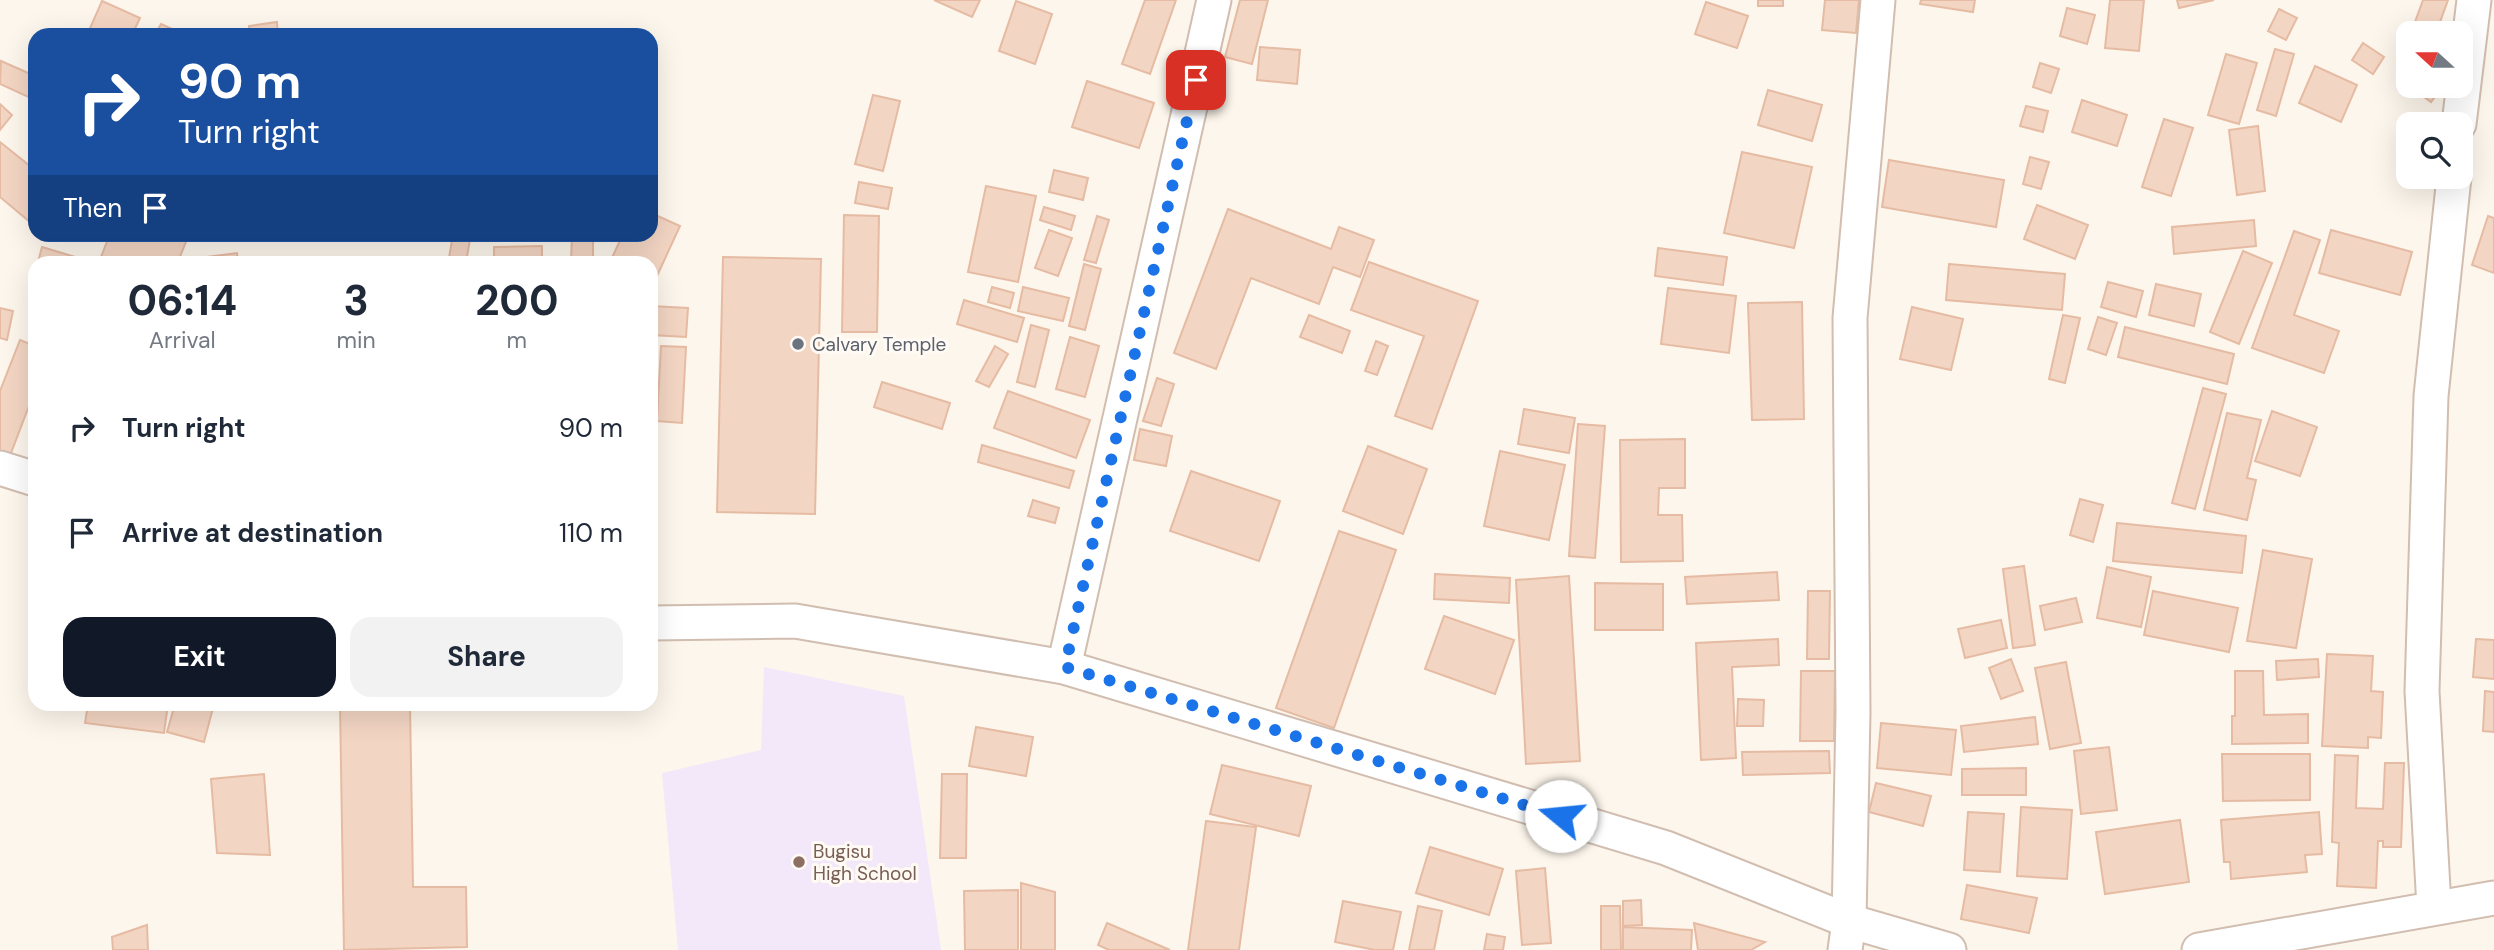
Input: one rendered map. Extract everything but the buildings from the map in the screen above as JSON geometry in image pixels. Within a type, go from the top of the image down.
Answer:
[{"type":"street","points":[[1065,667],[1214,0]]},
{"type":"street","points":[[1847,935],[1853,712],[1850,318],[1878,0]]},
{"type":"street","points":[[2460,112],[2474,0]]},
{"type":"street","points":[[2434,907],[2422,677],[2431,396],[2453,189]]},
{"type":"street","points":[[0,468],[28,477]]},
{"type":"street","points":[[658,623],[795,621],[1065,667],[1666,848],[1847,935],[1949,950]]},
{"type":"street","points":[[2199,950],[2494,898]]},
{"type":"shaded area","name":"Bugisu High School","points":[[764,667],[904,696],[941,950],[678,950],[662,773],[761,750]]},
{"type":"place","name":"Calvary Temple","points":[[798,344]]},
{"type":"place","name":"Bugisu High School","points":[[799,862]]},
{"type":"route","points":[[1196,80],[1065,667],[1561,816]]}]
